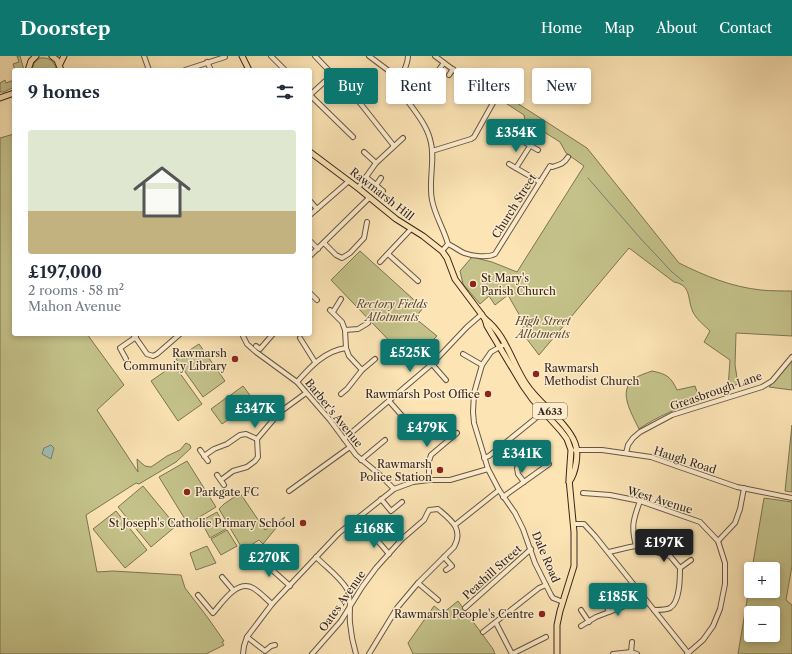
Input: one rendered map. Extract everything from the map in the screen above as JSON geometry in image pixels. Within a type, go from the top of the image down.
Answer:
[{"type":"main road","points":[[29,68],[31,61],[36,56]]},
{"type":"main road","points":[[52,56],[57,60],[60,68]]},
{"type":"main road","points":[[60,68],[64,56]]},
{"type":"main road","points":[[242,56],[247,68]]},
{"type":"main road","points":[[0,98],[12,93]]},
{"type":"main road","name":"Rawmarsh Hill","points":[[312,154],[396,219],[423,236],[442,251]]},
{"type":"main road","name":"A633","points":[[442,251],[447,258],[455,279],[505,344],[526,384],[570,433],[577,449]]},
{"type":"main road","name":"A633","points":[[484,316],[487,326],[523,386],[533,400],[561,431],[567,439],[571,450]]},
{"type":"main road","points":[[569,482],[572,478],[577,449]]},
{"type":"main road","points":[[557,654],[557,625],[574,566],[574,524],[569,482],[571,450]]},
{"type":"street","points":[[144,56],[148,68]]},
{"type":"street","points":[[271,56],[283,68]]},
{"type":"street","points":[[315,56],[327,68]]},
{"type":"street","points":[[369,56],[386,69]]},
{"type":"street","points":[[375,60],[378,56]]},
{"type":"street","points":[[408,56],[407,64],[399,87],[429,134],[432,151],[432,200],[436,216],[448,244],[442,251]]},
{"type":"street","points":[[435,56],[454,70],[449,75]]},
{"type":"street","points":[[190,68],[225,57]]},
{"type":"street","points":[[207,62],[210,68]]},
{"type":"street","points":[[440,68],[444,63]]},
{"type":"street","points":[[312,93],[324,82]]},
{"type":"street","points":[[312,97],[353,138]]},
{"type":"street","points":[[361,104],[394,146]]},
{"type":"street","points":[[432,151],[474,137],[492,104]]},
{"type":"street","points":[[358,188],[376,163],[403,138]]},
{"type":"street","points":[[524,142],[538,150]]},
{"type":"street","points":[[516,168],[530,146]]},
{"type":"street","points":[[365,154],[376,163]]},
{"type":"street","name":"Church Street","points":[[448,244],[455,246],[465,254],[489,256],[496,254],[550,166],[560,165],[565,162],[568,157]]},
{"type":"street","points":[[510,164],[540,182]]},
{"type":"street","points":[[366,177],[383,191]]},
{"type":"street","points":[[376,185],[381,178]]},
{"type":"street","points":[[312,214],[348,181]]},
{"type":"street","points":[[312,254],[369,198]]},
{"type":"street","points":[[312,203],[317,209]]},
{"type":"street","points":[[324,243],[336,255],[342,258],[350,253],[364,238],[367,222]]},
{"type":"street","points":[[380,262],[411,229]]},
{"type":"street","points":[[312,243],[318,249]]},
{"type":"street","points":[[388,254],[418,281]]},
{"type":"street","points":[[312,295],[317,300]]},
{"type":"street","points":[[341,299],[332,311],[342,322],[345,330],[346,348],[349,356],[362,370]]},
{"type":"street","points":[[344,439],[432,364],[467,327],[484,316]]},
{"type":"street","points":[[345,330],[358,329],[368,323]]},
{"type":"street","points":[[126,359],[120,348],[134,336],[147,354],[153,356],[178,336]]},
{"type":"street","name":"Barber's Avenue","points":[[243,336],[247,344],[256,352],[297,382],[330,420],[361,460],[379,474],[394,489]]},
{"type":"street","points":[[256,346],[260,349],[271,336]]},
{"type":"street","points":[[300,338],[315,362]]},
{"type":"street","points":[[463,354],[482,365],[491,352],[505,344]]},
{"type":"street","points":[[297,382],[315,362],[331,352],[346,348]]},
{"type":"street","name":"Greasbrough Lane","points":[[626,453],[628,445],[640,432],[672,414],[762,386],[772,381],[792,357]]},
{"type":"street","points":[[341,394],[347,389],[362,370],[375,359]]},
{"type":"street","points":[[432,364],[446,380]]},
{"type":"street","name":"Dale Road","points":[[482,365],[474,393],[473,412],[476,431],[484,458],[499,490],[520,524],[531,549],[535,563],[552,597],[563,602]]},
{"type":"street","points":[[221,480],[233,471],[247,467],[255,462],[258,457],[257,439],[280,412],[306,393]]},
{"type":"street","points":[[389,401],[404,418]]},
{"type":"street","points":[[484,458],[489,456],[536,418]]},
{"type":"street","points":[[204,456],[214,449],[227,444],[240,435],[246,434],[257,439]]},
{"type":"street","points":[[429,480],[429,461],[431,455],[457,434]]},
{"type":"street","points":[[361,460],[385,440]]},
{"type":"street","points":[[289,491],[350,447]]},
{"type":"street","name":"Haugh Road","points":[[571,450],[588,449],[651,457],[744,488],[792,498]]},
{"type":"street","points":[[200,450],[208,461]]},
{"type":"street","points":[[503,497],[549,464]]},
{"type":"street","points":[[517,468],[518,474],[524,482]]},
{"type":"street","points":[[243,654],[247,637],[272,604],[339,533],[394,489],[413,482],[450,480],[488,469]]},
{"type":"street","points":[[217,475],[224,485]]},
{"type":"street","points":[[718,541],[735,523],[740,509],[744,488]]},
{"type":"street","points":[[369,654],[397,608],[418,583],[454,547],[457,541],[458,530],[455,525],[499,490]]},
{"type":"street","name":"West Avenue","points":[[583,493],[610,495],[640,501],[700,522],[718,541],[724,563],[725,584],[720,609],[713,626],[703,640],[688,654]]},
{"type":"street","points":[[381,499],[391,511],[402,502]]},
{"type":"street","points":[[636,546],[633,534],[634,519],[640,501]]},
{"type":"street","name":"Oates Avenue","points":[[312,654],[341,621],[362,586],[389,554],[424,520],[429,510],[435,508],[455,525]]},
{"type":"street","points":[[574,524],[584,524],[644,596],[688,654]]},
{"type":"street","points":[[371,533],[389,554]]},
{"type":"street","points":[[608,552],[636,546],[670,556],[680,568],[680,583],[675,604],[668,609],[654,610]]},
{"type":"street","name":"Peashill Street","points":[[465,608],[531,549]]},
{"type":"street","points":[[316,557],[344,585],[349,594],[350,624],[356,654]]},
{"type":"street","points":[[444,557],[452,566],[446,570]]},
{"type":"street","points":[[260,559],[290,586]]},
{"type":"street","points":[[680,568],[691,560]]},
{"type":"street","points":[[222,577],[234,590]]},
{"type":"street","points":[[418,583],[438,600]]},
{"type":"street","points":[[483,632],[546,585]]},
{"type":"street","points":[[198,595],[213,613],[234,590],[239,587],[252,587],[272,604]]},
{"type":"street","points":[[581,626],[596,617],[633,603],[644,596]]},
{"type":"street","points":[[603,598],[609,612]]},
{"type":"street","points":[[581,610],[589,622]]},
{"type":"street","points":[[496,623],[512,654],[546,637]]},
{"type":"street","points":[[247,637],[264,651],[275,645]]},
{"type":"street","points":[[631,652],[632,642]]},
{"type":"street","points":[[613,654],[631,652],[637,654]]},
{"type":"green space","points":[[17,56],[20,56],[23,68],[14,68],[13,64],[19,62]]},
{"type":"green space","points":[[40,58],[46,58],[53,62],[55,68],[33,68],[34,63]]},
{"type":"green space","points":[[5,80],[6,83],[12,81],[12,88],[4,92],[0,92],[0,83]]},
{"type":"green space","name":"High Street Allotments","points":[[507,104],[518,104],[587,148],[679,263],[729,284],[750,289],[792,291],[792,336],[736,333],[735,365],[738,384],[728,388],[730,360],[704,342],[710,331],[694,315],[684,286],[674,282],[629,248],[539,355],[520,330],[525,325],[508,295],[495,305],[489,296],[480,304],[463,284],[460,271],[472,257],[492,262],[517,272],[584,166],[566,153],[560,142],[525,120],[524,115]]},
{"type":"green space","points":[[12,135],[12,336],[88,336],[124,385],[97,410],[138,472],[137,459],[145,466],[151,467],[167,456],[180,450],[186,443],[190,445],[191,448],[176,462],[139,484],[136,483],[86,515],[97,572],[113,571],[181,575],[185,588],[224,641],[222,642],[224,645],[206,654],[0,654],[0,138]]},
{"type":"green space","name":"Rectory Fields Allotments","points":[[360,251],[423,308],[415,318],[437,336],[415,358],[403,355],[331,280]]},
{"type":"green space","points":[[199,344],[225,381],[203,397],[176,359]]},
{"type":"green space","points":[[792,359],[792,390],[769,387]]},
{"type":"green space","points":[[174,365],[202,404],[178,421],[151,381]]},
{"type":"green space","points":[[652,371],[661,373],[668,377],[673,382],[677,390],[695,386],[700,401],[668,413],[639,429],[630,410],[626,396],[627,390],[629,384],[634,379]]},
{"type":"green space","points":[[243,386],[255,402],[240,413],[228,397]]},
{"type":"green space","points":[[226,398],[238,413],[222,424],[211,409]]},
{"type":"green space","points":[[792,425],[792,492],[785,491]]},
{"type":"green space","name":"Parkgate FC","points":[[187,461],[216,507],[188,524],[159,477]]},
{"type":"green space","points":[[143,486],[176,526],[151,547],[118,507]]},
{"type":"green space","points":[[240,493],[265,530],[285,517],[263,544],[259,540],[243,550],[219,509]]},
{"type":"green space","points":[[764,498],[792,502],[792,566],[786,600],[792,605],[792,654],[738,654],[744,618],[744,642],[780,642],[780,606],[746,606],[747,598],[780,598],[780,562],[753,562]]},
{"type":"green space","points":[[116,511],[147,550],[125,568],[93,529]]},
{"type":"green space","points":[[217,512],[226,529],[210,538],[201,521]]},
{"type":"green space","points":[[227,530],[237,546],[221,555],[211,539]]},
{"type":"green space","points":[[207,546],[216,563],[196,570],[190,553]]},
{"type":"green space","points":[[458,601],[493,649],[495,654],[413,654],[408,643],[434,606],[443,613]]},
{"type":"water","points":[[51,445],[54,448],[51,459],[42,454],[44,448]]},
{"type":"waterway","points":[[588,178],[641,239],[672,272],[683,281]]},
{"type":"place","name":"St Mary's Parish Church","points":[[473,284]]},
{"type":"place","name":"Rawmarsh Community Library","points":[[235,359]]},
{"type":"place","name":"Rawmarsh Methodist Church","points":[[536,374]]},
{"type":"place","name":"Rawmarsh Post Office","points":[[488,394]]},
{"type":"place","name":"Rawmarsh Police Station","points":[[440,470]]},
{"type":"place","name":"Parkgate FC","points":[[187,492]]},
{"type":"place","name":"St Joseph's Catholic Primary School","points":[[303,523]]},
{"type":"place","name":"Rawmarsh People's Centre","points":[[542,614]]}]
